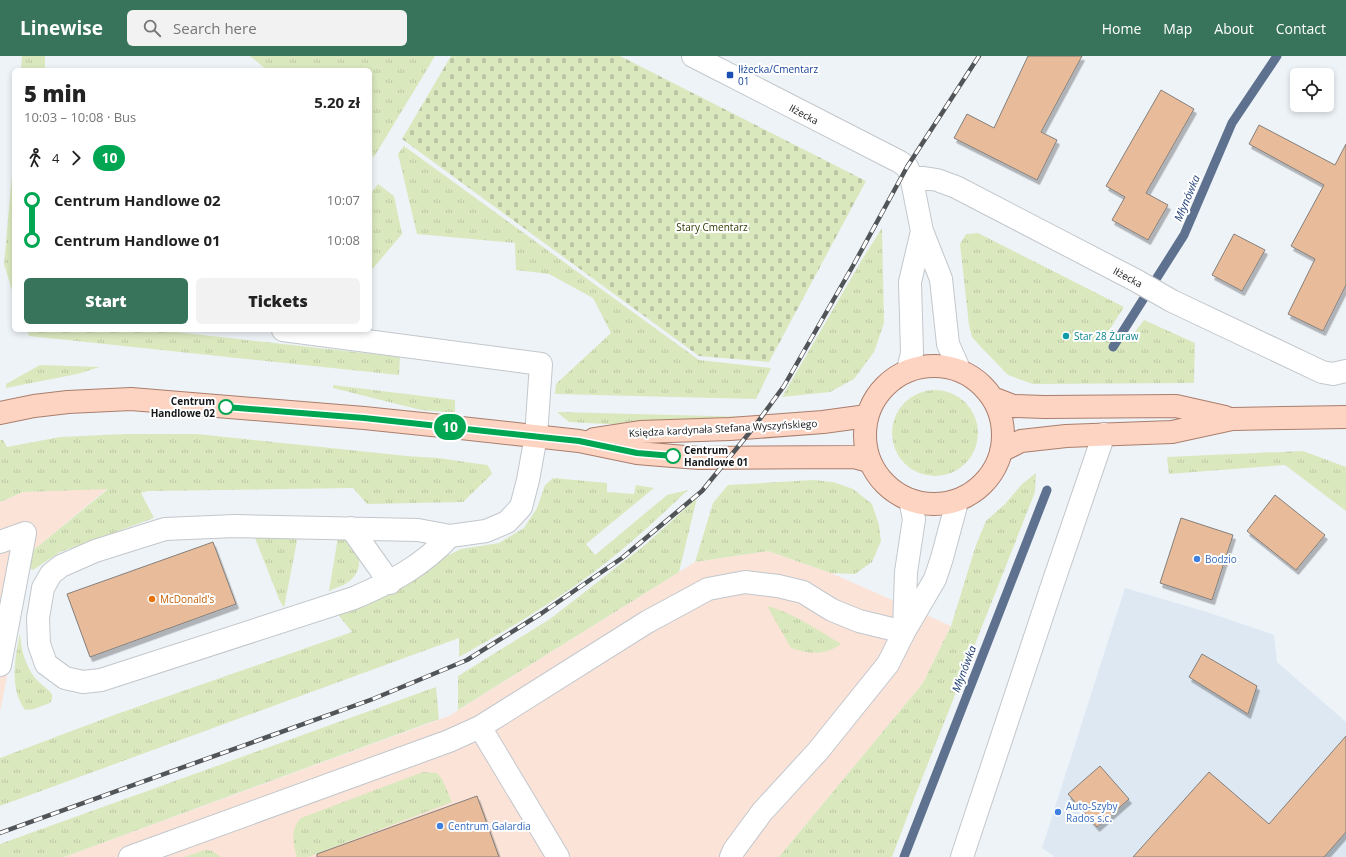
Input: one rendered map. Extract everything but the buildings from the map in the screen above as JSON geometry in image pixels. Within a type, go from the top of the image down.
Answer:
[{"type":"main road","points":[[926,365],[945,366],[959,369],[978,380],[995,399],[1002,421],[1003,436],[1001,451],[995,466],[983,482],[972,492],[957,502],[934,504],[910,500],[889,489],[875,474],[868,461],[865,435],[867,416],[875,399],[892,380],[908,370],[926,365]]},
{"type":"main road","name":"Księdza kardynała Stefana Wyszyńskiego","points":[[0,413],[34,406],[68,402],[131,399],[364,418],[536,436],[579,441],[637,453],[699,458],[854,457],[868,461]]},
{"type":"main road","points":[[995,399],[1013,406],[1176,406],[1232,419],[1343,420]]},
{"type":"main road","name":"Księdza kardynała Stefana Wyszyńskiego","points":[[579,441],[640,432],[730,429],[823,422],[867,416]]},
{"type":"main road","points":[[1001,451],[1021,441],[1066,436],[1172,432],[1232,419]]},
{"type":"street","name":"Iłżecka","points":[[693,56],[900,162],[907,168],[911,176],[922,231],[941,279],[948,344],[959,369]]},
{"type":"street","name":"Iłżecka","points":[[911,176],[937,180],[956,187],[1137,281],[1172,301],[1322,372],[1333,374],[1346,371]]},
{"type":"street","name":"Iłżecka","points":[[908,370],[912,353],[910,282],[922,231]]},
{"type":"street","points":[[298,332],[541,364],[536,436],[521,508],[507,522],[486,531],[450,536],[418,530],[235,526],[165,529],[95,551],[61,566],[51,574],[43,588],[38,618],[39,644],[46,664],[65,678],[83,682],[101,680],[354,598],[390,583],[424,561],[450,536]]},
{"type":"street","points":[[962,857],[1104,434]]},
{"type":"street","points":[[904,632],[906,572],[914,519],[910,500]]},
{"type":"street","points":[[731,857],[734,850],[762,812],[818,751],[888,664],[904,632],[935,579],[957,502]]},
{"type":"street","points":[[351,528],[390,583]]},
{"type":"street","points":[[0,542],[25,533],[5,610],[0,665]]},
{"type":"street","points":[[130,857],[450,741],[480,728],[647,622],[708,589],[745,582],[778,586],[802,592],[832,610],[859,621],[904,632]]},
{"type":"street","points":[[480,728],[558,857]]},
{"type":"shaded area","points":[[108,488],[31,552],[0,712],[0,502],[23,492]]},
{"type":"shaded area","points":[[768,551],[831,573],[951,626],[923,683],[779,857],[64,857],[449,716],[695,562]]},
{"type":"shaded area","points":[[1125,588],[1210,613],[1274,635],[1277,662],[1346,722],[1346,857],[1055,857],[1042,848]]},
{"type":"green space","points":[[22,56],[45,56],[45,68],[21,68]]},
{"type":"green space","points":[[250,56],[435,56],[374,157],[372,155],[372,68],[265,68]]},
{"type":"green space","name":"Stary Cmentarz","points":[[451,56],[620,56],[866,181],[769,362],[699,356],[402,139]]},
{"type":"green space","points":[[404,146],[699,360],[771,368],[756,399],[555,394],[556,384],[611,333],[593,298],[549,274],[516,270],[515,243],[417,234],[398,154]]},
{"type":"green space","points":[[12,174],[12,290],[4,264]]},
{"type":"green space","points":[[378,184],[394,196],[402,234],[372,270],[372,192]]},
{"type":"green space","points":[[882,228],[884,323],[874,352],[854,379],[830,392],[782,397],[863,258]]},
{"type":"green space","points":[[978,233],[1124,307],[1105,337],[1131,337],[1144,320],[1195,343],[1194,383],[1033,384],[1008,375],[972,337],[969,325],[960,244],[966,234]]},
{"type":"green space","points":[[28,332],[176,332],[400,357],[399,375],[29,336]]},
{"type":"green space","points":[[40,365],[100,367],[77,374],[6,388],[6,384]]},
{"type":"green space","points":[[333,385],[455,400],[455,413],[421,410],[333,388]]},
{"type":"green space","points":[[935,390],[951,393],[959,397],[971,409],[975,417],[978,433],[975,449],[971,457],[959,469],[951,473],[935,476],[919,473],[911,469],[899,457],[895,449],[892,433],[895,417],[899,409],[911,397],[919,393]]},
{"type":"green space","points":[[557,412],[752,417],[655,424],[606,424],[569,422]]},
{"type":"green space","points":[[124,434],[197,434],[438,458],[487,465],[492,474],[463,502],[367,504],[353,488],[148,491],[141,493],[154,518],[60,552],[33,570],[28,567],[31,552],[108,489],[23,492],[0,502],[0,440],[3,440],[7,447],[60,437]]},
{"type":"green space","points":[[1303,451],[1346,467],[1346,511],[1285,465],[1169,474],[1167,457]]},
{"type":"green space","points":[[1036,473],[1035,492],[892,857],[779,857],[923,683],[951,626],[976,545],[986,521],[1005,504],[1022,484]]},
{"type":"green space","points":[[553,478],[607,483],[607,492],[634,494],[636,485],[654,488],[586,544],[595,555],[667,495],[688,490],[629,544],[590,575],[535,612],[459,657],[459,638],[0,806],[0,758],[114,715],[352,632],[335,611],[461,549],[499,543],[524,528],[537,508],[545,485]]},
{"type":"green space","points":[[813,480],[833,482],[853,489],[872,504],[879,525],[881,541],[872,562],[855,574],[831,573],[768,551],[695,562],[713,503],[728,485]]},
{"type":"green space","points":[[697,498],[679,572],[458,710],[458,676],[550,619],[646,544]]},
{"type":"green space","points":[[295,537],[297,541],[284,608],[255,538]]},
{"type":"green space","points":[[338,537],[349,542],[357,552],[359,557],[358,569],[350,581],[329,591]]},
{"type":"green space","points":[[767,606],[796,617],[841,644],[829,651],[817,653],[804,652],[791,648]]},
{"type":"green space","points":[[20,633],[21,645],[29,668],[35,678],[52,694],[50,703],[34,709],[25,710],[20,701],[15,683],[16,652]]},
{"type":"green space","points":[[436,687],[439,719],[64,857],[0,857],[0,844]]},
{"type":"green space","points":[[423,772],[437,773],[442,779],[452,802],[308,857],[297,857],[293,837],[295,827],[301,818]]},
{"type":"green space","points":[[205,850],[212,851],[221,857],[184,857]]},
{"type":"waterway","name":"Młynówka","points":[[1113,347],[1184,235],[1232,123],[1277,56]]},
{"type":"waterway","name":"Młynówka","points":[[904,857],[1047,490]]},
{"type":"railway","points":[[0,833],[373,699],[467,660],[542,613],[622,558],[702,491],[754,427],[784,386],[854,264],[907,167],[979,56]]},
{"type":"bus line","name":"10","points":[[226,407],[364,418],[579,441],[637,453],[673,456]]},
{"type":"place","name":"Iłżecka/Cmentarz 01","points":[[730,75]]},
{"type":"place","name":"Star 28 Żuraw","points":[[1066,336]]},
{"type":"place","name":"Centrum Handlowe 02","points":[[226,407]]},
{"type":"place","name":"Centrum Handlowe 01","points":[[673,456]]},
{"type":"place","name":"Bodzio","points":[[1197,559]]},
{"type":"place","name":"McDonald's","points":[[152,599]]},
{"type":"place","name":"Auto-Szyby Rados s.c.","points":[[1058,812]]},
{"type":"place","name":"Centrum Galardia","points":[[440,826]]}]
